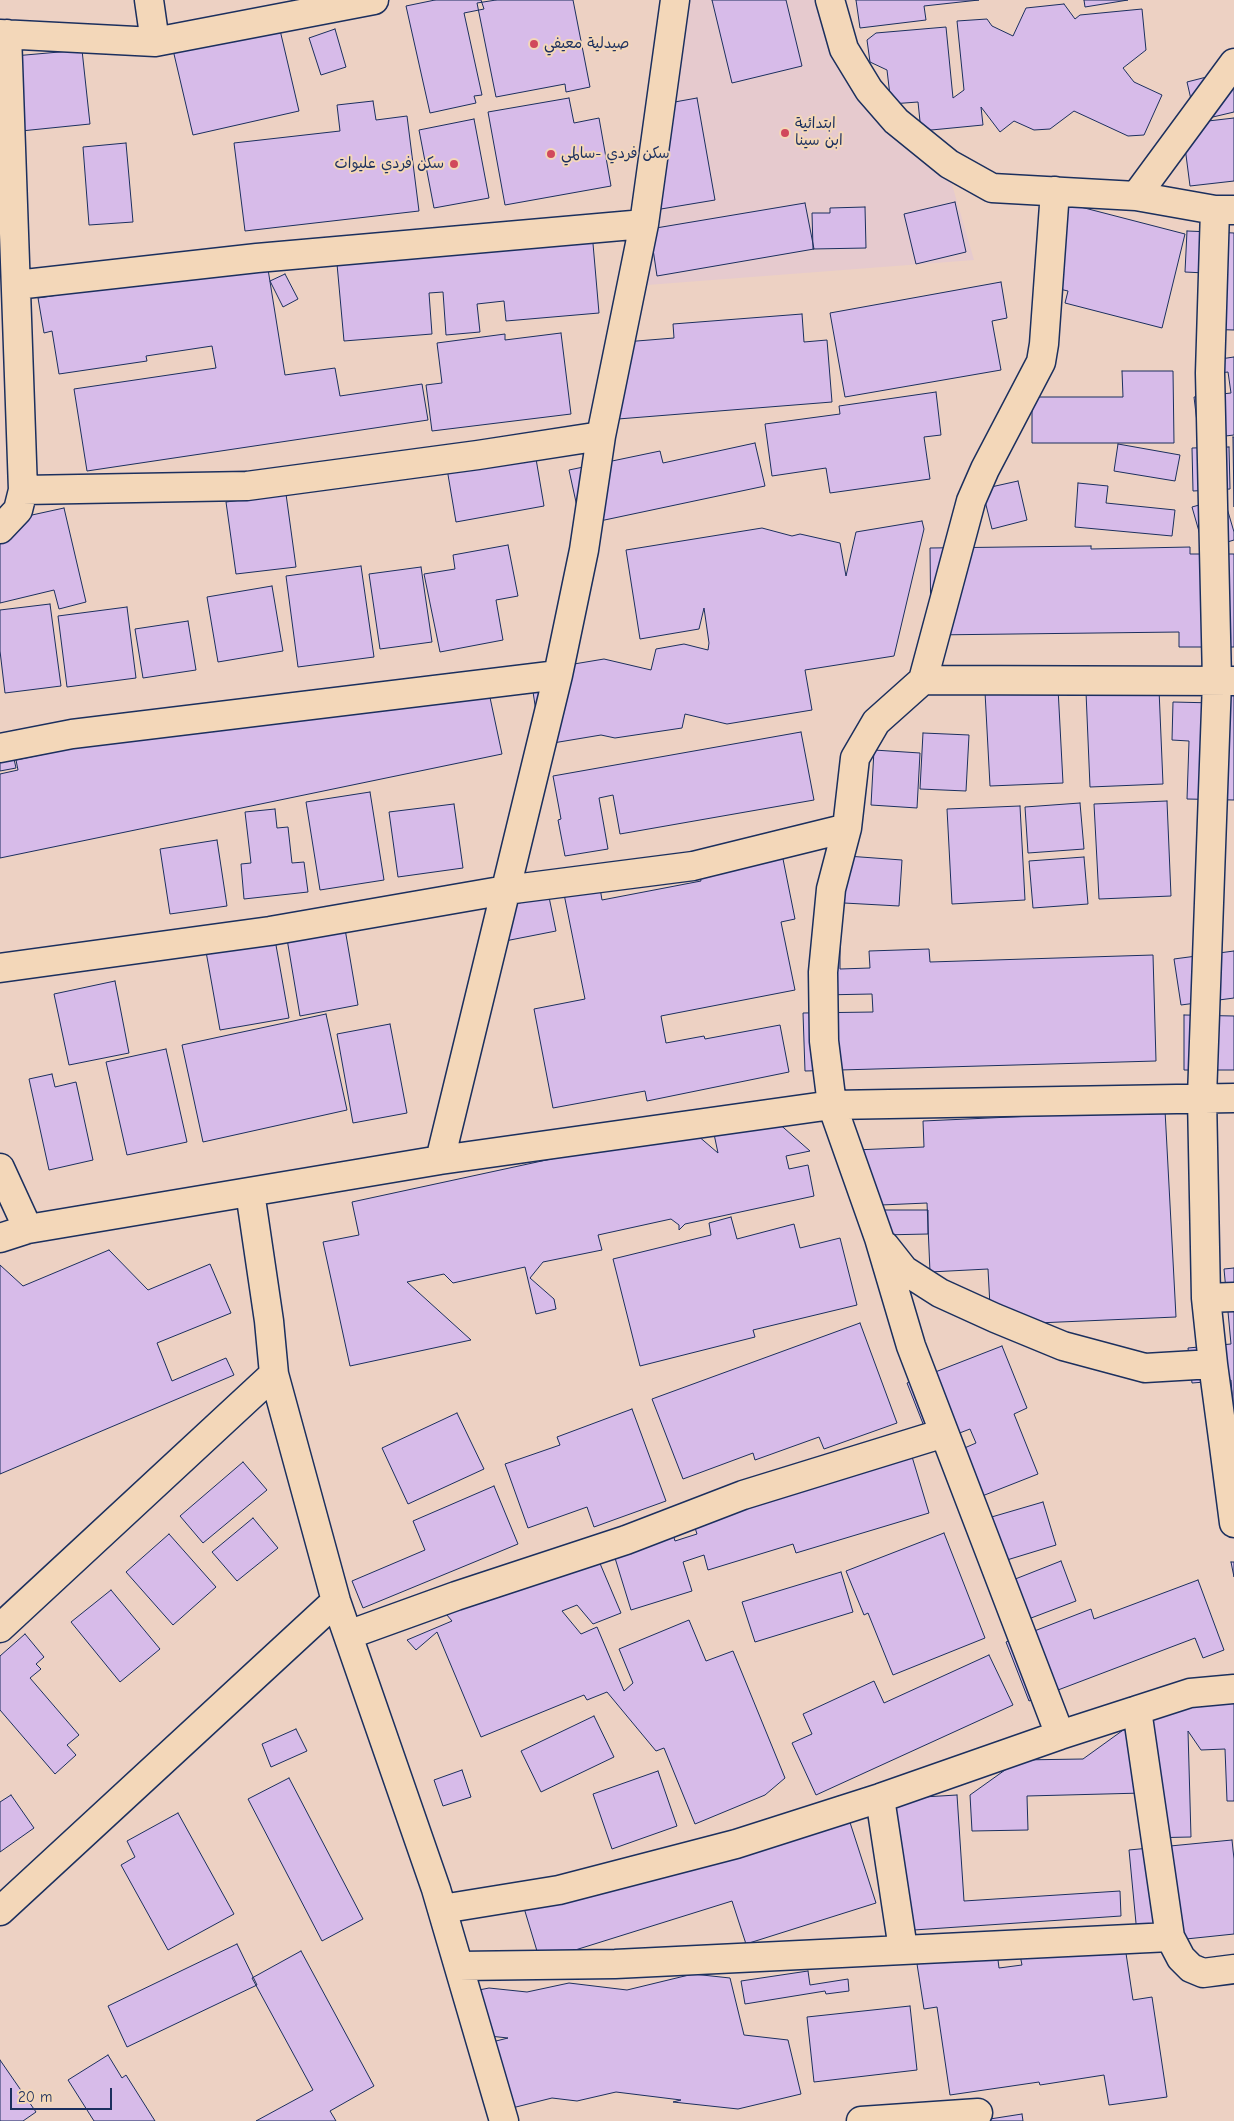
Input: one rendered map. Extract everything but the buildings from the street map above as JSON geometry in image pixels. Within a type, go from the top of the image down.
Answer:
[{"type":"street","points":[[149,0],[154,42]]},
{"type":"street","points":[[0,529],[18,510],[23,490],[16,285],[3,34],[154,42],[374,0]]},
{"type":"street","points":[[440,1160],[558,675],[584,550],[601,436],[644,224],[675,0]]},
{"type":"street","points":[[830,0],[844,49],[869,90],[896,121],[949,164],[992,188],[1136,196],[1224,210],[1222,352],[1225,681],[1202,1097],[1206,1298],[1213,1364],[1229,1446],[1234,1523]]},
{"type":"street","points":[[1136,196],[1234,63]]},
{"type":"street","points":[[1054,191],[1044,344],[1041,362],[985,469],[971,502],[923,680],[876,722],[856,758],[847,828],[831,889],[823,972],[824,1042],[832,1105],[879,1238],[911,1346],[1060,1734]]},
{"type":"street","points":[[16,285],[257,258],[644,224]]},
{"type":"street","points":[[23,490],[247,486],[601,436]]},
{"type":"street","points":[[0,748],[72,734],[558,675]]},
{"type":"street","points":[[923,680],[1225,681]]},
{"type":"street","points":[[0,968],[270,931],[506,890],[693,866],[847,828]]},
{"type":"street","points":[[0,1238],[28,1229],[440,1160],[832,1105],[1202,1097],[1234,1098]]},
{"type":"street","points":[[0,1168],[28,1229]]},
{"type":"street","points":[[250,1192],[269,1321],[274,1374],[336,1601],[442,1910],[504,2121]]},
{"type":"street","points":[[879,1238],[904,1270],[940,1293],[1063,1346],[1145,1368],[1213,1364]]},
{"type":"street","points":[[1206,1298],[1234,1297]]},
{"type":"street","points":[[0,1628],[274,1374]]},
{"type":"street","points":[[348,1635],[456,1596],[626,1540],[744,1495],[944,1433]]},
{"type":"street","points":[[0,1911],[336,1601]]},
{"type":"street","points":[[442,1910],[568,1888],[736,1844],[880,1798],[1060,1734],[1190,1693],[1234,1689]]},
{"type":"street","points":[[1137,1710],[1170,1937],[1181,1958],[1192,1968],[1203,1973],[1234,1969]]},
{"type":"street","points":[[880,1798],[903,1949]]},
{"type":"street","points":[[459,1966],[615,1964],[1170,1937]]},
{"type":"street","points":[[861,2121],[928,2119],[978,2113]]},
{"type":"shaded area","name":"ابتدائية ابن سينا","points":[[690,0],[825,0],[850,84],[951,181],[974,260],[647,285]]},
{"type":"place","name":"صيدلية معيفي","points":[[534,44]]},
{"type":"place","name":"ابتدائية ابن سينا","points":[[785,133]]},
{"type":"place","name":"سكن فردي -سالمي","points":[[551,154]]},
{"type":"place","name":"سكن فردي عليوات","points":[[454,164]]}]
